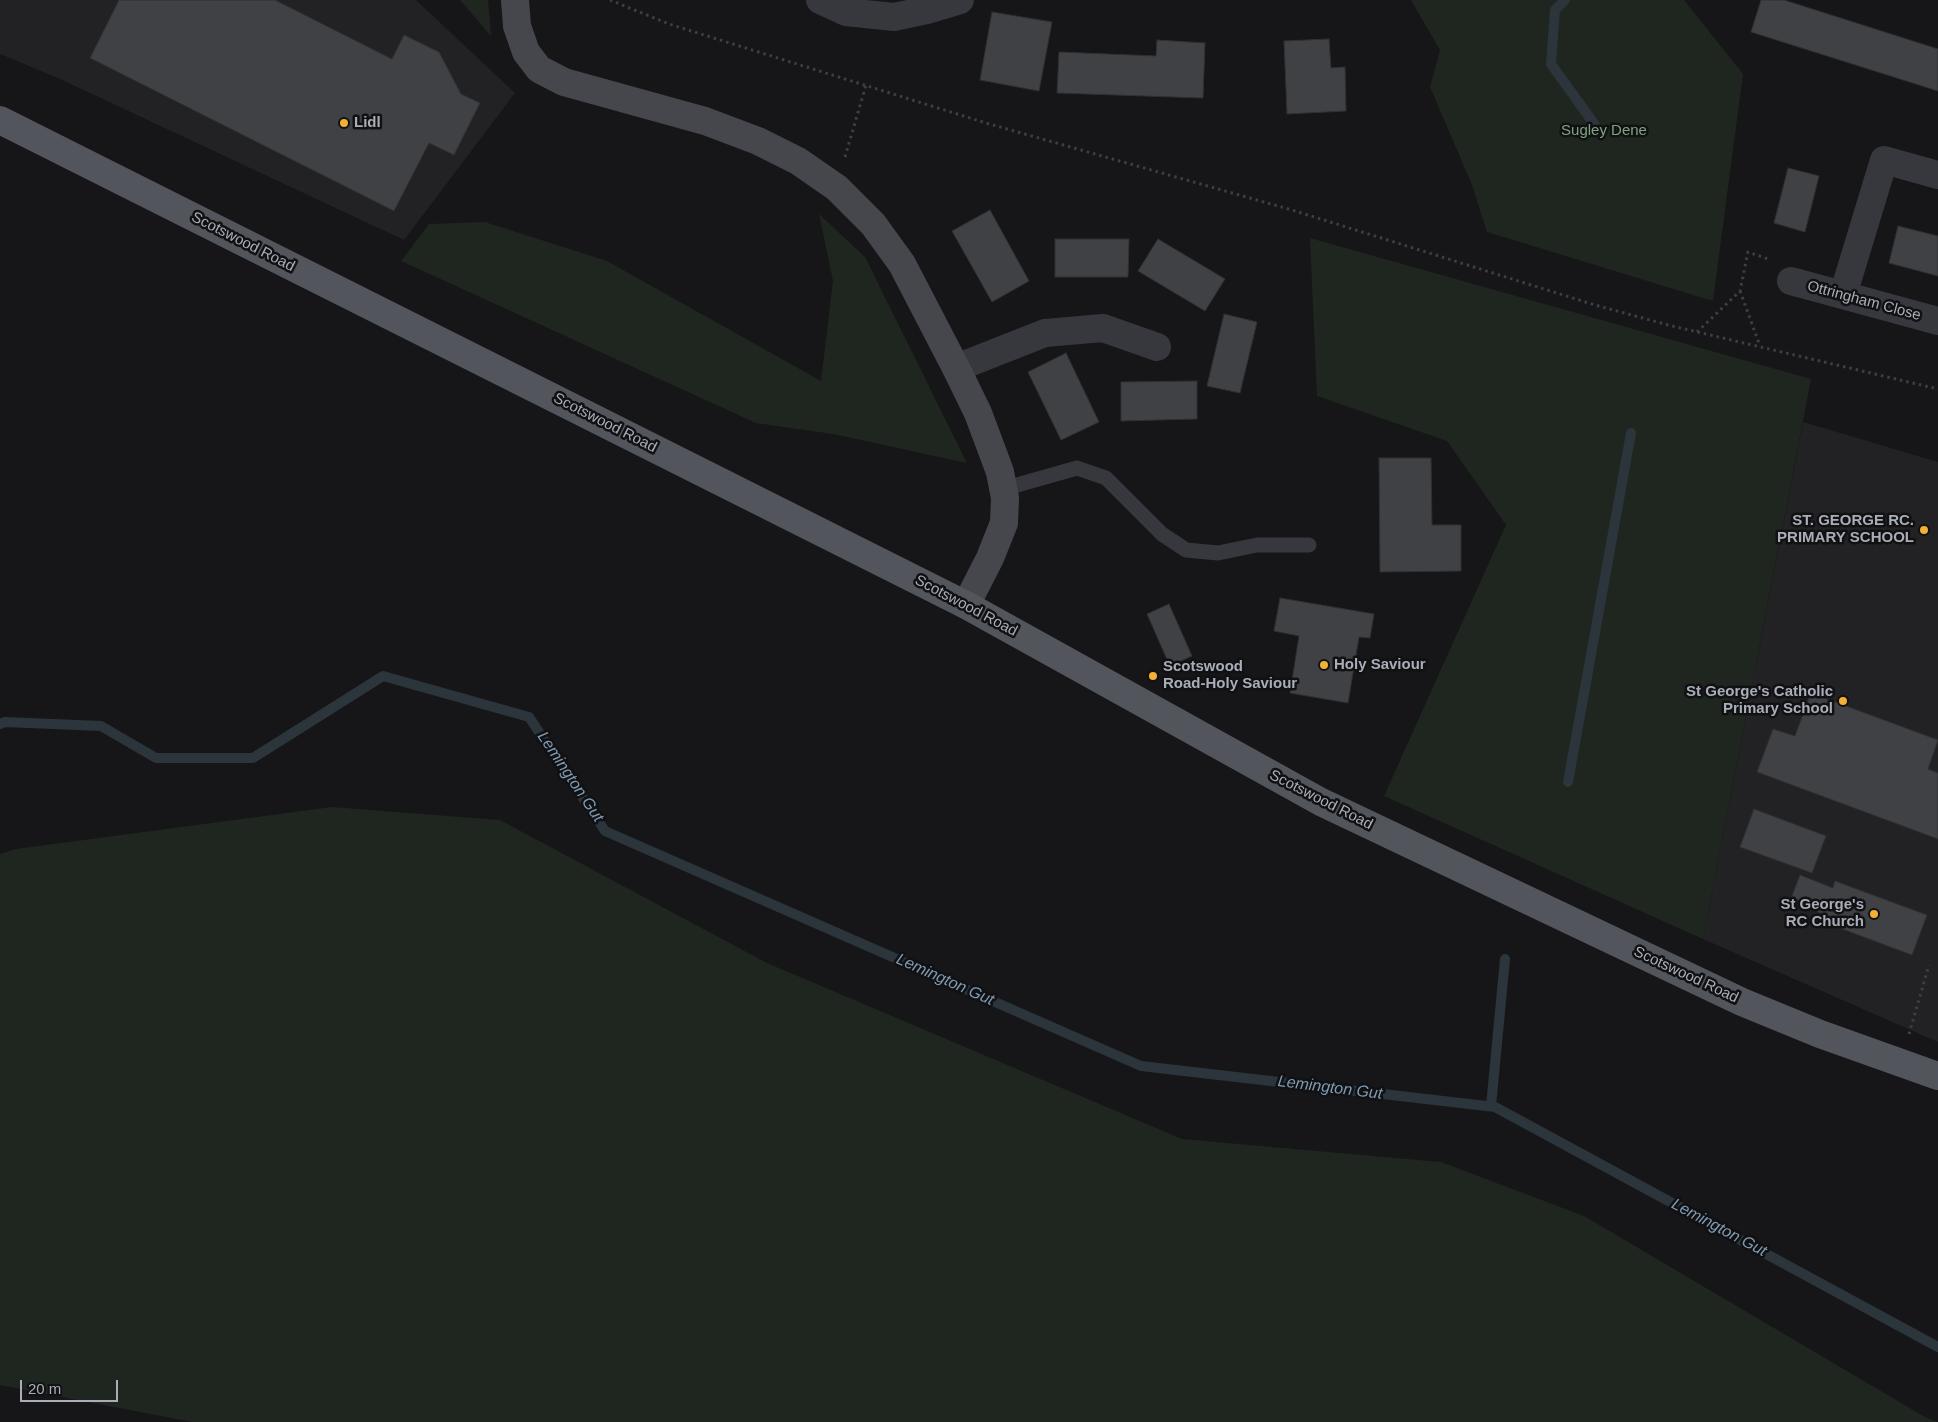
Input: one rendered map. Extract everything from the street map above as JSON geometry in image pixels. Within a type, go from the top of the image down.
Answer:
[{"type":"main road","name":"Scotswood Road","points":[[0,120],[966,605],[1321,802],[1742,1002],[1900,1064],[1938,1076]]},
{"type":"street","points":[[820,0],[846,12],[894,17],[960,0]]},
{"type":"street","points":[[516,13],[526,52],[539,69],[564,82],[723,128],[758,142],[798,161],[836,188],[873,224],[902,264],[956,368],[978,414],[1000,472],[1005,498],[1004,523],[990,558],[966,605]]},
{"type":"street","points":[[1843,296],[1884,160],[1938,175]]},
{"type":"street","name":"Ottringham Close","points":[[1791,281],[1938,321]]},
{"type":"street","points":[[956,368],[1046,333],[1103,328],[1157,347]]},
{"type":"lane","points":[[1003,489],[1078,468],[1106,478],[1162,534],[1186,550],[1218,553],[1256,544],[1309,545]]},
{"type":"path","points":[[610,0],[669,24],[986,123],[1292,210],[1595,305],[1697,332],[1938,389]]},
{"type":"path","points":[[836,188],[866,85]]},
{"type":"path","points":[[1760,346],[1740,291],[1748,252],[1780,263],[1791,281]]},
{"type":"path","points":[[1697,332],[1740,291]]},
{"type":"path","points":[[1900,1064],[1929,965]]},
{"type":"shaded area","name":"Lidl","points":[[0,0],[416,0],[515,93],[404,240],[60,79],[0,54]]},
{"type":"shaded area","name":"St George's Catholic Primary School","points":[[1803,422],[1938,462],[1938,1042],[1703,939]]},
{"type":"green space","points":[[460,0],[488,0],[491,36]]},
{"type":"green space","name":"Sugley Dene","points":[[1411,0],[1684,0],[1743,74],[1713,301],[1487,232],[1472,185],[1430,87],[1440,50]]},
{"type":"green space","points":[[819,214],[865,257],[967,463],[833,434],[756,423],[401,261],[429,224],[485,222],[607,261],[821,381],[833,281]]},
{"type":"green space","points":[[1310,238],[1811,379],[1703,939],[1384,796],[1506,525],[1447,441],[1317,396]]},
{"type":"green space","points":[[332,807],[500,820],[767,963],[1182,1139],[1441,1162],[1584,1216],[1925,1417],[1938,1422],[192,1422],[0,1385],[0,854],[16,849]]},
{"type":"building","name":"Lidl","points":[[119,0],[275,0],[392,59],[404,35],[439,52],[461,94],[480,103],[454,155],[429,143],[394,211],[90,58]]},
{"type":"building","points":[[1761,0],[1784,0],[1938,49],[1938,91],[1751,32]]},
{"type":"building","points":[[992,12],[1052,22],[1039,91],[980,80]]},
{"type":"building","points":[[1329,39],[1331,68],[1345,67],[1346,111],[1287,114],[1284,41]]},
{"type":"building","points":[[1157,40],[1205,43],[1203,98],[1057,93],[1059,52],[1156,56]]},
{"type":"building","points":[[1788,168],[1819,176],[1805,232],[1774,223]]},
{"type":"building","points":[[990,210],[1029,281],[992,302],[952,231]]},
{"type":"building","points":[[1898,226],[1938,236],[1938,276],[1889,263]]},
{"type":"building","points":[[1055,239],[1129,239],[1128,277],[1055,277]]},
{"type":"building","points":[[1158,239],[1225,279],[1205,311],[1138,271]]},
{"type":"building","points":[[1224,314],[1257,322],[1240,393],[1207,386]]},
{"type":"building","points":[[1066,353],[1099,422],[1061,440],[1028,372]]},
{"type":"building","points":[[1197,381],[1197,419],[1121,421],[1121,382]]},
{"type":"building","points":[[1379,458],[1431,458],[1432,525],[1461,525],[1461,571],[1380,572]]},
{"type":"building","name":"Holy Saviour","points":[[1280,598],[1374,614],[1370,638],[1359,637],[1348,703],[1290,693],[1299,636],[1274,631]]},
{"type":"building","points":[[1169,604],[1192,656],[1170,666],[1147,614]]},
{"type":"building","points":[[1811,693],[1938,740],[1928,769],[1938,773],[1938,839],[1757,772],[1773,729],[1795,736]]},
{"type":"building","points":[[1754,809],[1826,836],[1812,873],[1740,847]]},
{"type":"building","name":"St George's RC Church","points":[[1800,875],[1833,888],[1835,881],[1927,915],[1912,955],[1821,921],[1823,914],[1790,901]]},
{"type":"waterway","points":[[1565,0],[1555,10],[1551,64],[1595,125]]},
{"type":"waterway","points":[[1568,782],[1631,433]]},
{"type":"waterway","name":"Lemington Gut","points":[[0,724],[5,722],[101,726],[156,758],[253,758],[383,676],[529,717],[605,831],[1141,1066],[1495,1107],[1938,1347]]},
{"type":"waterway","points":[[1491,1106],[1505,959]]},
{"type":"place","name":"Lidl","points":[[344,123]]},
{"type":"place","name":"ST. GEORGE RC. PRIMARY SCHOOL","points":[[1924,530]]},
{"type":"place","name":"Holy Saviour","points":[[1324,665]]},
{"type":"place","name":"Scotswood Road-Holy Saviour","points":[[1153,676]]},
{"type":"place","name":"St George's Catholic Primary School","points":[[1843,701]]},
{"type":"place","name":"St George's RC Church","points":[[1874,914]]}]
